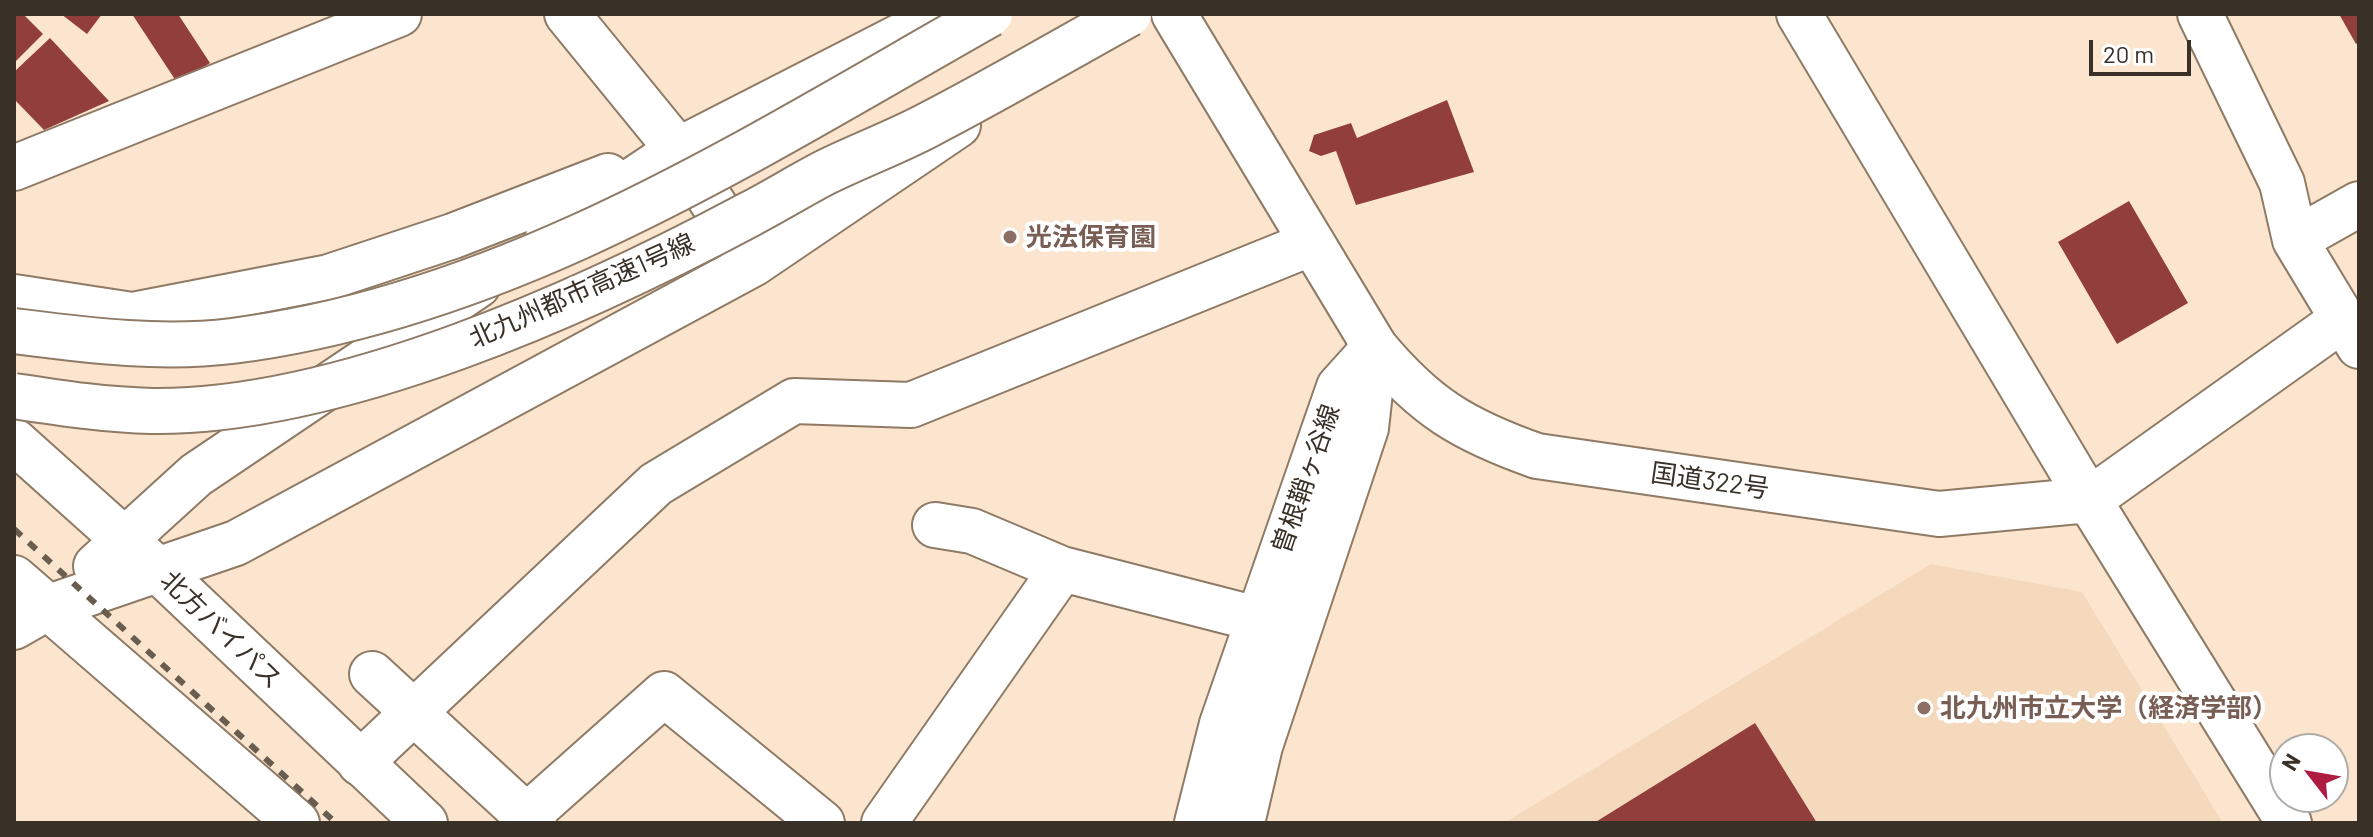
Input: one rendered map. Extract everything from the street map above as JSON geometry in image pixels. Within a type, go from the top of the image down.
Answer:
[{"type":"main road","points":[[14,168],[399,14]]},
{"type":"main road","points":[[567,14],[678,150],[753,264]]},
{"type":"main road","points":[[14,297],[132,315],[329,277],[453,236],[678,150],[944,14]]},
{"type":"main road","name":"北九州都市高速1号線","points":[[14,331],[142,343],[231,341],[328,323],[462,286],[593,232],[736,158],[990,14]]},
{"type":"main road","name":"北九州都市高速1号線","points":[[14,396],[76,406],[154,411],[244,404],[347,382],[476,339],[615,281],[749,215],[1101,14]]},
{"type":"main road","points":[[32,617],[236,543],[753,264],[1122,14]]},
{"type":"main road","points":[[823,174],[926,126],[1129,14]]},
{"type":"main road","name":"国道322号","points":[[1174,14],[1375,347],[1402,379],[1438,410],[1483,437],[1537,456],[1939,514],[2089,500]]},
{"type":"main road","points":[[1799,14],[2089,500],[2289,823]]},
{"type":"main road","points":[[2089,500],[2351,332],[2295,240],[2282,183],[2200,14]]},
{"type":"main road","points":[[32,617],[126,541],[196,475],[678,150]]},
{"type":"main road","points":[[2295,240],[2359,204]]},
{"type":"main road","points":[[360,763],[656,484],[794,401],[911,405],[1312,243]]},
{"type":"main road","name":"曽根鞘ヶ谷線","points":[[1197,823],[1209,767],[1257,619],[1339,387],[1375,347]]},
{"type":"main road","name":"曽根鞘ヶ谷線","points":[[1242,823],[1260,746],[1366,428],[1375,347]]},
{"type":"main road","name":"北方バイパス","points":[[14,441],[158,570],[425,823]]},
{"type":"main road","points":[[935,525],[972,531],[1062,569],[1257,619]]},
{"type":"main road","points":[[884,823],[1062,569]]},
{"type":"main road","points":[[14,578],[32,617],[297,823]]},
{"type":"main road","points":[[372,674],[530,819],[664,694],[822,823]]},
{"type":"shaded area","name":"北九州市立大学（経済学部）","points":[[1931,564],[2082,592],[2223,823],[1504,823]]},
{"type":"building","points":[[14,14],[23,14],[43,34],[14,63]]},
{"type":"building","points":[[61,14],[102,14],[87,34]]},
{"type":"building","points":[[132,14],[178,14],[210,63],[178,84]]},
{"type":"building","points":[[2339,14],[2359,14],[2359,42],[2356,44]]},
{"type":"building","points":[[50,38],[109,101],[44,130],[14,99],[14,72]]},
{"type":"building","points":[[1447,100],[1474,172],[1356,205],[1336,151],[1321,156],[1309,151],[1314,135],[1351,123],[1357,138]]},
{"type":"building","points":[[2129,201],[2188,303],[2117,344],[2058,242]]},
{"type":"building","points":[[1755,723],[1817,823],[1594,823]]},
{"type":"railway","points":[[14,529],[336,823]]},
{"type":"place","name":"光法保育園","points":[[1010,237]]},
{"type":"place","name":"北九州市立大学（経済学部）","points":[[1924,708]]}]
